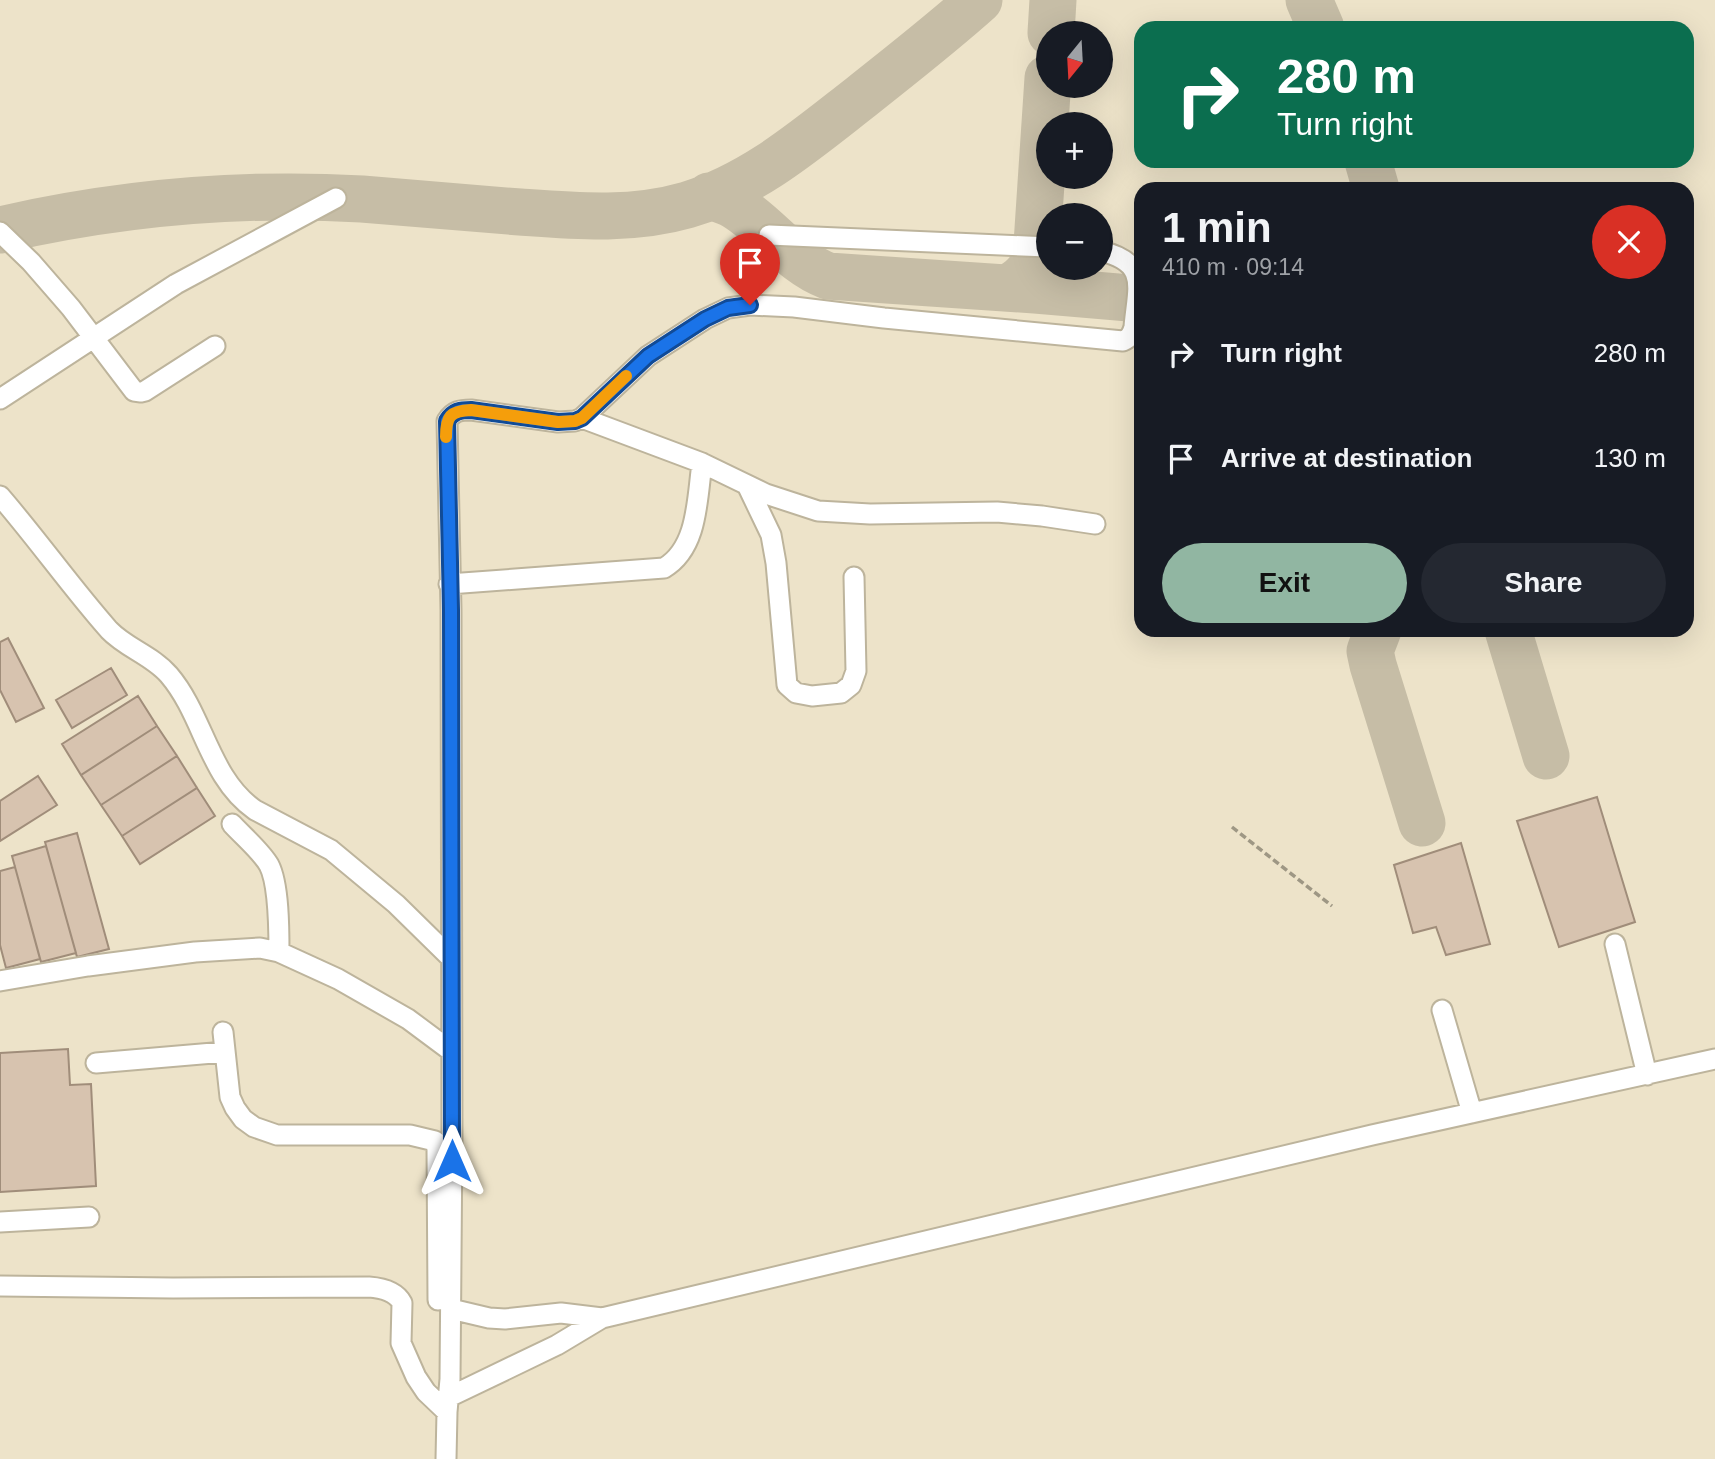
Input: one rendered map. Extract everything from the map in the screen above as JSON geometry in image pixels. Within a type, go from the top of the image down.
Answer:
[{"type":"street","points":[[0,399],[176,284],[336,198]]},
{"type":"street","points":[[0,232],[44,276],[71,308],[134,391],[148,389],[215,346]]},
{"type":"street","points":[[769,234],[1036,246]]},
{"type":"street","points":[[1113,255],[1132,265],[1134,269]]},
{"type":"street","points":[[446,1404],[451,1309],[452,1051],[451,610],[446,430],[451,414],[471,410],[558,422],[575,421],[582,418],[648,356],[705,319],[728,308],[750,305],[794,307],[1123,341],[1132,335],[1134,327]]},
{"type":"street","points":[[582,418],[702,464],[766,494],[818,510],[870,514],[997,512],[1095,524]]},
{"type":"street","points":[[449,584],[664,568],[676,561],[692,528],[702,464]]},
{"type":"street","points":[[747,485],[771,535],[788,685],[796,693],[812,696],[841,693],[851,685],[856,671],[854,577]]},
{"type":"street","points":[[0,496],[111,632],[169,674],[187,703],[213,759],[244,802],[331,850],[396,904],[451,958]]},
{"type":"street","points":[[232,824],[271,869],[279,918],[279,952]]},
{"type":"street","points":[[1615,944],[1647,1075]]},
{"type":"street","points":[[0,982],[88,966],[195,952],[260,948],[279,952],[320,970],[386,1005],[452,1051]]},
{"type":"street","points":[[1442,1010],[1472,1113]]},
{"type":"street","points":[[96,1063],[224,1042],[230,1097],[243,1119],[254,1127],[277,1135],[410,1135],[435,1141],[446,1459]]},
{"type":"street","points":[[446,1404],[557,1345],[601,1318],[1345,1142],[1715,1059]]},
{"type":"street","points":[[0,1222],[89,1217]]},
{"type":"street","points":[[0,1286],[385,1289],[401,1299],[401,1343],[416,1377],[426,1392],[446,1404]]},
{"type":"street","points":[[451,1309],[505,1319],[561,1313],[601,1318]]},
{"type":"path","points":[[1232,827],[1332,906]]},
{"type":"building","points":[[8,638],[44,708],[16,722],[0,690],[0,642]]},
{"type":"building","points":[[111,668],[127,695],[72,728],[56,700]]},
{"type":"building","points":[[138,696],[157,726],[81,775],[62,744]]},
{"type":"building","points":[[157,726],[177,756],[101,805],[81,775]]},
{"type":"building","points":[[177,756],[197,788],[122,836],[101,805]]},
{"type":"building","points":[[38,776],[57,805],[0,841],[0,801]]},
{"type":"building","points":[[197,788],[215,816],[140,864],[122,836]]},
{"type":"building","points":[[1597,797],[1635,922],[1559,947],[1517,821]]},
{"type":"building","points":[[77,833],[109,949],[77,957],[45,842]]},
{"type":"building","points":[[1461,843],[1490,944],[1446,955],[1436,927],[1413,933],[1394,865]]},
{"type":"building","points":[[46,846],[76,953],[41,962],[12,856]]},
{"type":"building","points":[[15,867],[40,959],[6,968],[0,945],[0,871]]},
{"type":"building","points":[[68,1049],[70,1085],[91,1084],[96,1186],[0,1192],[0,1053]]},
{"type":"taxiway","points":[[0,230],[134,206],[271,197],[362,199],[583,216],[666,210],[687,205],[735,186],[779,159],[861,97],[979,0]]},
{"type":"taxiway","points":[[1052,21],[1053,0]]},
{"type":"taxiway","points":[[1309,0],[1318,21]]},
{"type":"taxiway","points":[[1008,288],[1025,276],[1036,259],[1047,98]]},
{"type":"taxiway","points":[[1370,168],[1374,182]]},
{"type":"taxiway","points":[[709,196],[726,201],[747,214],[802,262],[828,276],[1134,298]]},
{"type":"taxiway","points":[[1375,637],[1370,651],[1373,665],[1422,823]]},
{"type":"taxiway","points":[[1510,637],[1546,756]]},
{"type":"slow traffic","points":[[446,437],[447,421],[451,414],[459,411],[471,410],[558,422],[575,421],[582,418],[626,376]]},
{"type":"route","points":[[452,1161],[451,610],[447,421],[451,414],[471,410],[558,422],[575,421],[582,418],[648,356],[705,319],[728,308],[750,305]]}]
